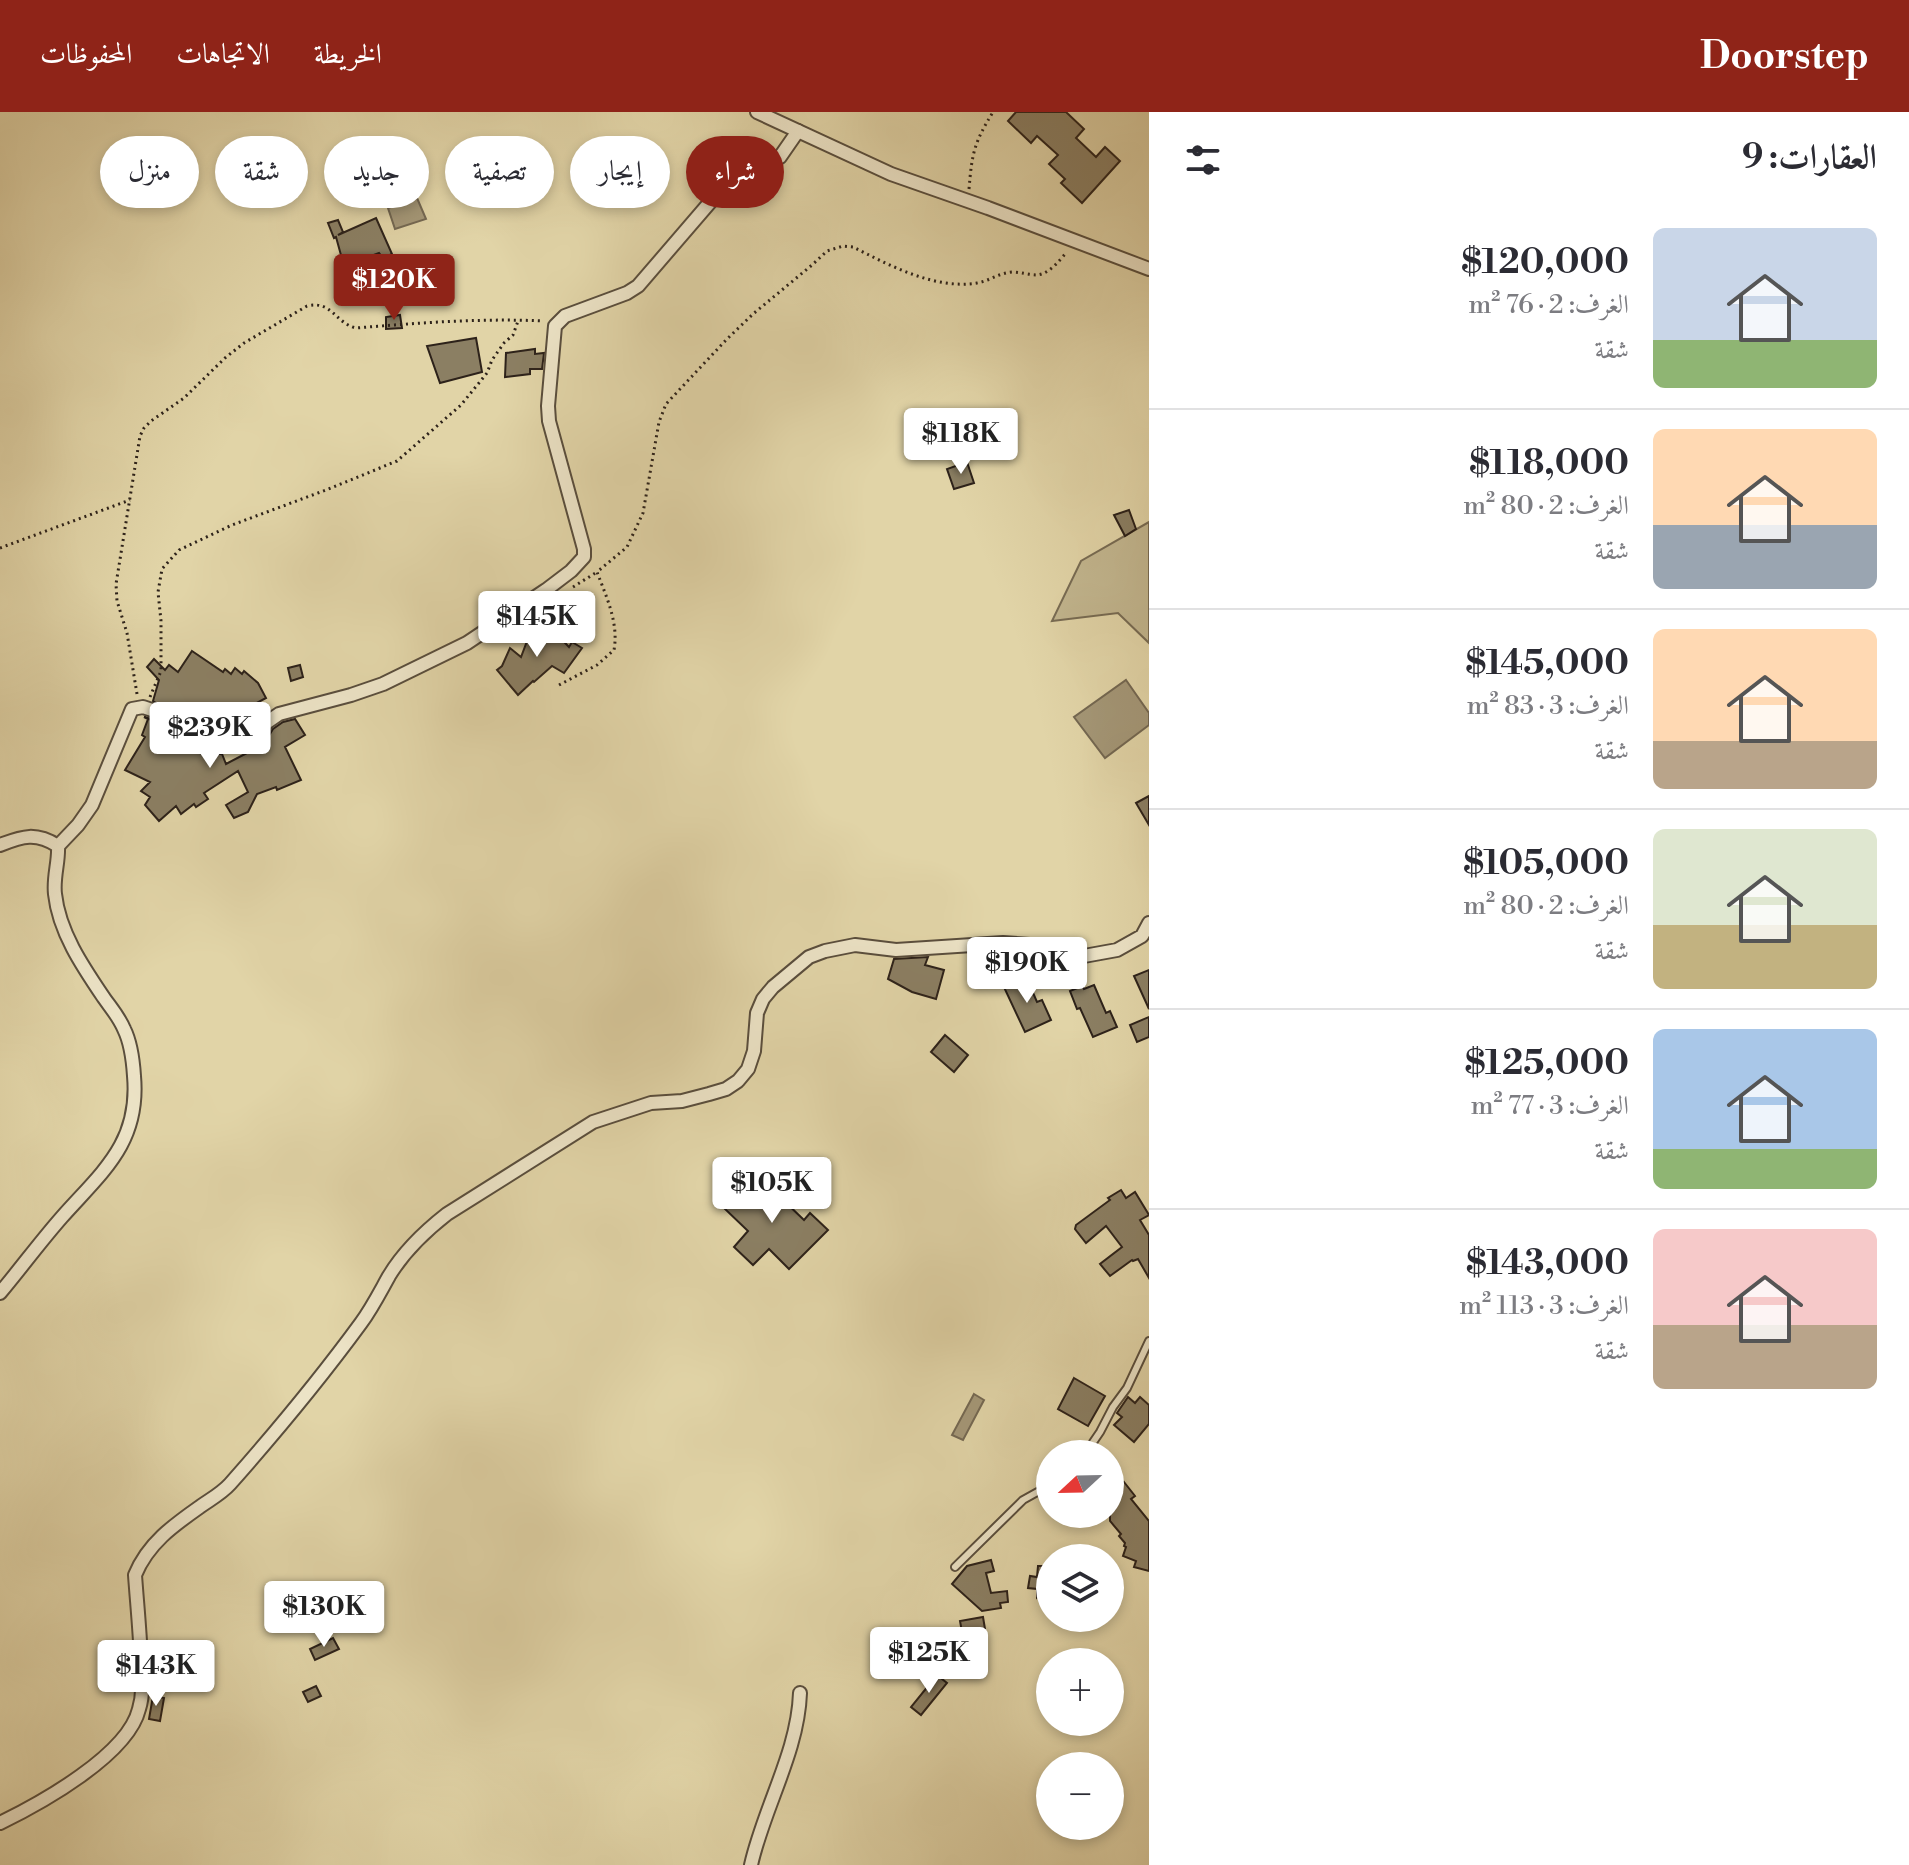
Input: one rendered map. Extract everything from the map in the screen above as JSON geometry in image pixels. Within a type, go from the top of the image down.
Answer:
[{"type":"street","points":[[757,112],[891,174],[1149,269]]},
{"type":"street","points":[[0,1293],[114,1158],[128,1134],[135,1106],[134,1069],[124,1028],[70,943],[60,919],[54,876],[58,846],[92,805],[132,709],[141,707],[163,717],[206,746],[246,741],[261,734],[266,723],[279,714],[383,684],[467,643],[571,571],[584,557],[584,549],[551,431],[548,406],[555,326],[565,316],[638,286],[718,193],[742,173],[780,157],[798,131]]},
{"type":"street","points":[[0,845],[24,837],[47,839],[58,846]]},
{"type":"street","points":[[0,1823],[104,1759],[132,1728],[142,1689],[135,1575],[141,1559],[163,1535],[227,1487],[335,1359],[371,1310],[389,1276],[425,1230],[593,1122],[651,1103],[682,1101],[709,1094],[738,1081],[748,1069],[754,1051],[757,1013],[763,999],[809,957],[855,945],[896,950],[1003,943],[1044,946],[1084,956],[1117,950],[1142,936],[1149,923]]},
{"type":"street","points":[[751,1865],[796,1727],[800,1693]]},
{"type":"lane","points":[[1095,1440],[1127,1388],[1149,1341]]},
{"type":"lane","points":[[955,1567],[1023,1500],[1036,1493]]},
{"type":"path","points":[[968,201],[972,155],[977,138],[993,112]]},
{"type":"path","points":[[559,685],[597,665],[614,650],[615,632],[597,572],[627,547],[643,513],[659,422],[666,404],[726,340],[827,251],[843,246],[853,247],[917,275],[964,284],[979,283],[1012,272],[1037,275],[1045,272],[1077,241]]},
{"type":"path","points":[[141,707],[127,633],[117,601],[116,584],[137,447],[144,428],[184,398],[234,351],[307,306],[322,305],[344,323],[356,328],[454,321],[559,321]]},
{"type":"path","points":[[141,707],[151,695],[161,671],[158,592],[162,569],[179,550],[232,525],[397,461],[461,405],[487,373],[504,343],[513,335],[518,320]]},
{"type":"path","points":[[0,548],[130,500]]},
{"type":"shaded area","points":[[388,208],[421,208],[426,219],[395,229]]},
{"type":"shaded area","points":[[1149,522],[1149,643],[1118,613],[1052,621],[1081,561]]},
{"type":"shaded area","points":[[1126,680],[1149,713],[1149,725],[1105,758],[1074,717]]},
{"type":"shaded area","points":[[974,1394],[984,1400],[963,1440],[952,1435]]},
{"type":"shaded area","points":[[933,1628],[940,1631],[948,1642],[963,1647],[953,1667],[945,1667],[938,1652],[923,1646],[923,1634]]},
{"type":"building","points":[[1016,112],[1066,112],[1084,129],[1076,138],[1096,157],[1105,147],[1120,161],[1082,203],[1061,183],[1065,179],[1049,164],[1058,155],[1037,136],[1031,143],[1008,121]]},
{"type":"building","points":[[376,218],[392,254],[383,258],[379,253],[344,266],[336,237],[328,223],[338,220],[343,232],[338,235]]},
{"type":"building","points":[[400,315],[402,328],[386,329],[386,317]]},
{"type":"building","points":[[476,338],[482,372],[440,383],[427,346]]},
{"type":"building","points":[[535,349],[535,354],[544,353],[542,369],[530,369],[530,374],[505,377],[506,353]]},
{"type":"building","points":[[967,462],[974,483],[954,489],[947,469]]},
{"type":"building","points":[[1129,510],[1136,529],[1125,536],[1114,515]]},
{"type":"building","points":[[548,625],[569,647],[572,642],[582,648],[564,673],[552,666],[518,695],[497,670],[510,648],[521,657],[532,628],[541,633]]},
{"type":"building","points":[[192,651],[223,672],[225,669],[231,674],[235,668],[242,674],[244,671],[258,683],[266,698],[249,707],[254,727],[229,735],[203,736],[209,729],[196,713],[185,722],[153,701],[159,680],[147,667],[154,659],[165,670],[169,665],[178,672]]},
{"type":"building","points":[[300,665],[303,677],[291,681],[288,668]]},
{"type":"building","points":[[144,717],[148,718],[194,752],[222,754],[226,764],[247,753],[245,749],[265,742],[273,729],[283,722],[295,719],[305,735],[285,747],[301,780],[257,794],[248,812],[234,818],[226,805],[248,792],[238,771],[204,793],[208,799],[196,807],[194,804],[181,814],[176,806],[159,821],[145,805],[150,797],[141,791],[150,782],[125,770],[145,737],[142,735],[148,719]]},
{"type":"building","points":[[1149,796],[1149,825],[1136,803]]},
{"type":"building","points":[[928,957],[925,965],[944,970],[936,999],[912,992],[888,979],[894,959]]},
{"type":"building","points":[[1149,970],[1149,1009],[1134,976]]},
{"type":"building","points":[[1027,979],[1037,1002],[1042,1000],[1051,1020],[1025,1032],[1003,985]]},
{"type":"building","points":[[1094,985],[1106,1013],[1110,1011],[1117,1027],[1093,1037],[1070,991]]},
{"type":"building","points":[[1149,1017],[1149,1037],[1137,1042],[1130,1025]]},
{"type":"building","points":[[945,1035],[968,1055],[954,1072],[931,1052]]},
{"type":"building","points":[[756,1174],[804,1220],[810,1213],[828,1230],[789,1269],[769,1249],[753,1265],[734,1247],[748,1231],[724,1208]]},
{"type":"building","points":[[1121,1190],[1126,1198],[1135,1192],[1149,1215],[1140,1220],[1149,1235],[1149,1278],[1138,1259],[1110,1276],[1100,1264],[1122,1247],[1106,1226],[1086,1243],[1075,1229],[1076,1225]]},
{"type":"building","points":[[1074,1378],[1105,1396],[1088,1426],[1058,1409]]},
{"type":"building","points":[[1128,1397],[1135,1403],[1140,1397],[1149,1405],[1149,1424],[1134,1442],[1114,1425],[1122,1417],[1117,1413]]},
{"type":"building","points":[[1124,1482],[1135,1496],[1131,1499],[1149,1521],[1149,1571],[1134,1567],[1136,1561],[1124,1556],[1126,1547],[1119,1536],[1121,1534],[1116,1528],[1124,1528]]},
{"type":"building","points":[[991,1560],[994,1571],[986,1573],[991,1593],[1007,1591],[1008,1602],[1000,1603],[1001,1608],[982,1611],[952,1584],[967,1566]]},
{"type":"building","points":[[1030,1576],[1036,1577],[1036,1589],[1028,1588]]},
{"type":"building","points":[[983,1617],[985,1629],[962,1632],[960,1621]]},
{"type":"building","points":[[333,1638],[339,1649],[315,1660],[310,1649]]},
{"type":"building","points":[[906,1644],[919,1655],[913,1664],[899,1653]]},
{"type":"building","points":[[937,1675],[947,1683],[921,1715],[911,1707]]},
{"type":"building","points":[[316,1686],[321,1696],[308,1702],[303,1692]]},
{"type":"building","points":[[153,1696],[164,1698],[160,1721],[149,1719]]}]
